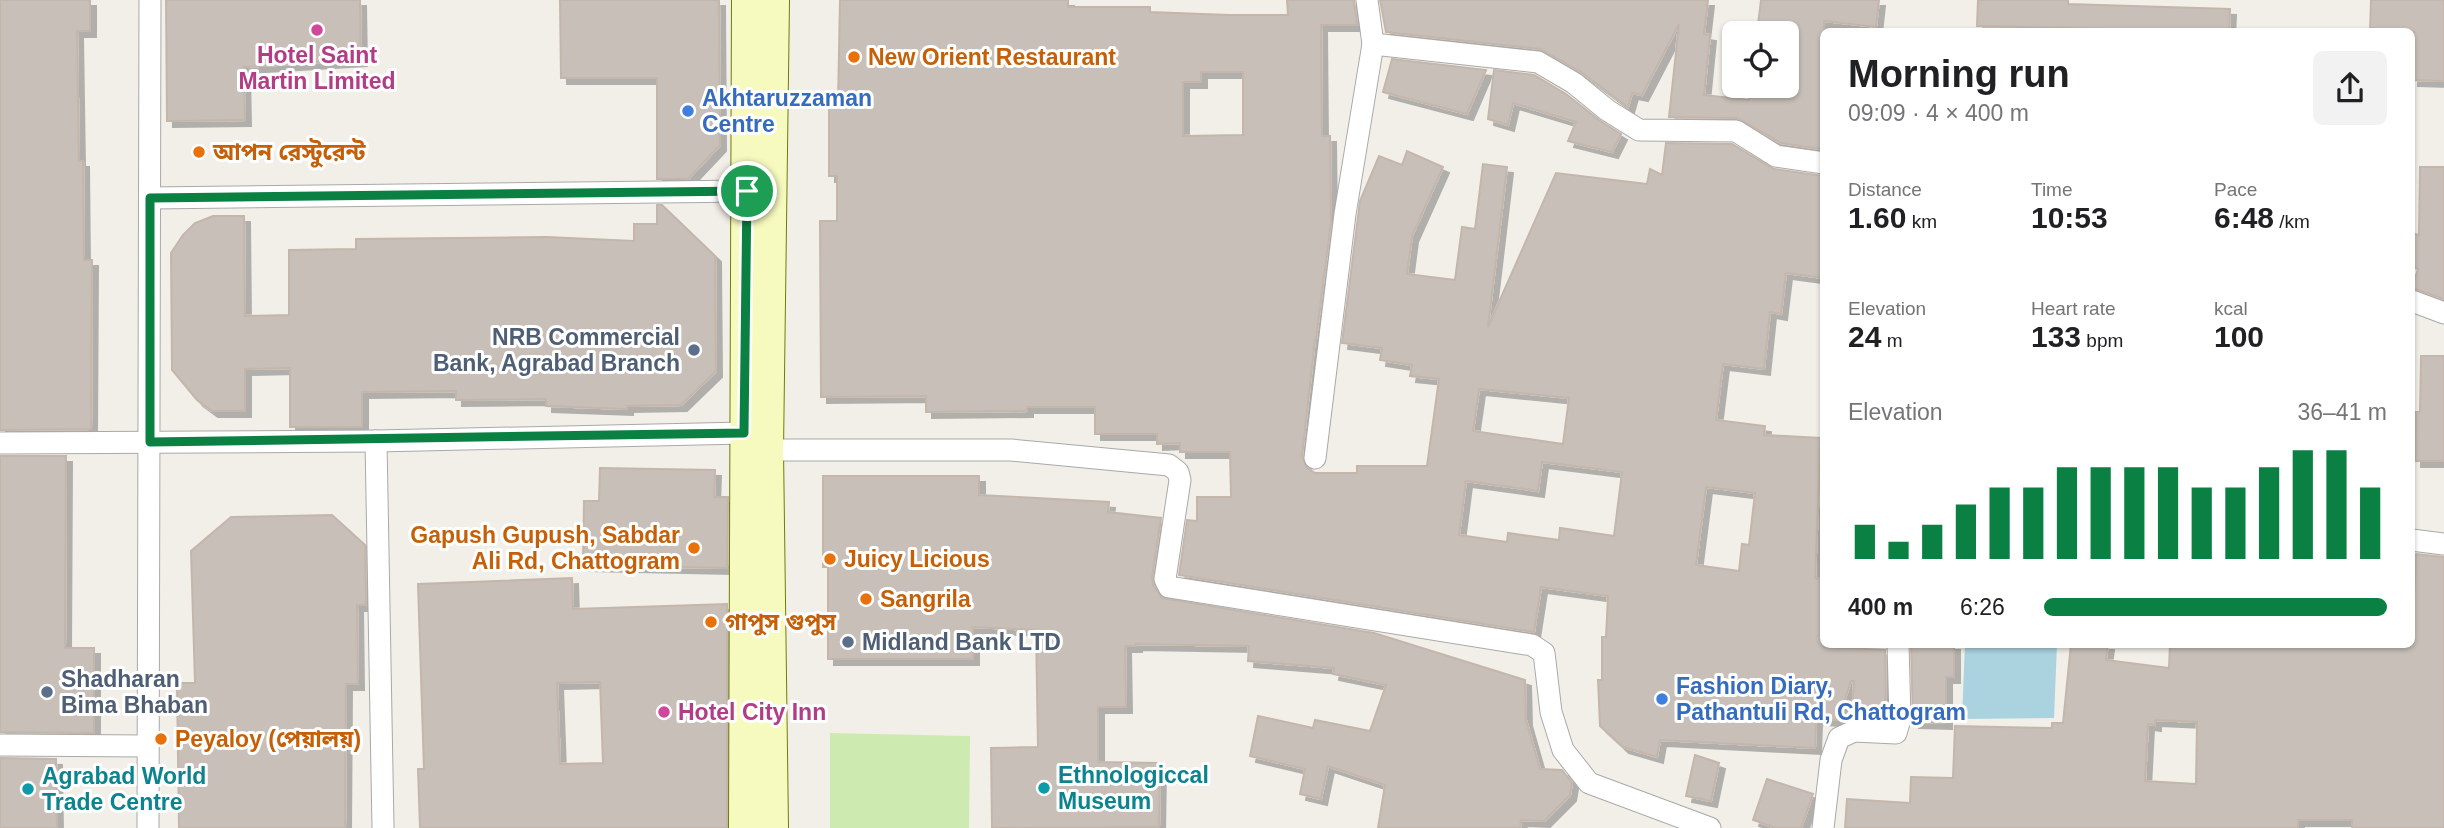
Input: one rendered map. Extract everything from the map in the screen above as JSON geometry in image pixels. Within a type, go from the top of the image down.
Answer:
[{"type":"street","points":[[148,828],[150,0]]},
{"type":"street","points":[[747,0],[747,191],[774,828]]},
{"type":"street","points":[[744,828],[756,442],[775,0]]},
{"type":"street","points":[[1315,458],[1345,214],[1373,44],[1367,0]]},
{"type":"street","points":[[1373,44],[1538,62],[1574,83],[1607,110],[1639,130],[1736,131],[1776,156],[1820,162]]},
{"type":"street","points":[[150,198],[747,191]]},
{"type":"street","points":[[2415,302],[2444,313]]},
{"type":"street","points":[[376,441],[383,828]]},
{"type":"street","points":[[0,443],[756,442],[1011,450],[1169,466],[1178,472],[1180,481],[1165,579],[1169,587],[1179,591],[1532,645],[1544,653],[1551,712],[1563,750],[1590,783],[1710,828]]},
{"type":"street","points":[[2415,540],[2444,544]]},
{"type":"street","points":[[1823,828],[1831,760],[1839,738],[1854,731],[1896,733],[1900,719],[1898,648]]},
{"type":"street","points":[[0,745],[148,746]]},
{"type":"green space","points":[[830,733],[970,736],[969,828],[830,828]]},
{"type":"water","points":[[1965,648],[2057,648],[2054,718],[1962,719]]},
{"type":"building","points":[[0,0],[90,0],[90,31],[77,31],[84,260],[92,260],[91,429],[0,430]]},
{"type":"building","points":[[166,0],[360,0],[361,60],[244,67],[245,120],[167,121]]},
{"type":"building","name":"Akhtaruzzaman Centre","points":[[560,0],[719,0],[720,145],[688,179],[657,179],[657,78],[561,78]]},
{"type":"building","points":[[840,0],[1068,0],[1068,7],[1150,7],[1150,12],[1288,15],[1287,0],[1354,0],[1357,25],[1321,25],[1322,136],[1330,136],[1331,222],[1302,456],[1307,468],[1315,473],[1357,473],[1357,466],[1427,466],[1439,379],[1410,376],[1412,365],[1380,360],[1382,348],[1342,343],[1360,201],[1379,156],[1402,165],[1407,151],[1443,167],[1412,236],[1407,274],[1455,280],[1462,227],[1475,229],[1483,164],[1507,167],[1488,327],[1556,173],[1647,184],[1650,169],[1662,175],[1666,143],[1732,144],[1774,169],[1820,175],[1820,277],[1786,273],[1781,314],[1770,312],[1764,369],[1723,364],[1716,420],[1765,426],[1764,435],[1820,438],[1815,578],[1820,579],[1820,648],[1885,650],[1886,719],[1852,718],[1854,681],[1851,681],[1838,720],[1816,719],[1815,748],[1660,740],[1657,757],[1623,747],[1600,726],[1598,680],[1602,680],[1602,637],[1606,637],[1608,596],[1541,587],[1534,632],[1179,575],[1187,520],[1197,521],[1197,497],[1231,497],[1230,452],[1180,452],[1180,443],[1157,444],[1157,434],[1095,434],[1095,407],[926,412],[926,396],[821,397],[820,221],[837,221],[837,176],[829,176],[829,103],[838,103]],"holes":[[[1201,72],[1243,72],[1243,135],[1183,136],[1183,82],[1201,82]],[[1479,389],[1569,398],[1563,444],[1473,431]],[[1542,462],[1622,472],[1614,536],[1560,528],[1559,540],[1508,533],[1507,542],[1459,535],[1466,481],[1538,491]],[[1706,487],[1755,493],[1749,545],[1742,544],[1739,571],[1696,565]]]},
{"type":"building","points":[[1380,0],[1708,0],[1704,34],[1710,35],[1704,95],[1749,100],[1799,98],[1799,21],[1758,21],[1761,0],[1879,0],[1876,27],[1824,21],[1824,28],[1820,28],[1820,149],[1781,143],[1737,118],[1669,117],[1679,24],[1642,95],[1632,93],[1628,107],[1581,72],[1540,49],[1386,32]]},
{"type":"building","points":[[1978,0],[2068,0],[2068,4],[2230,9],[2229,28],[1977,26]]},
{"type":"building","points":[[2371,0],[2444,0],[2444,81],[2415,80],[2415,28],[2370,28]]},
{"type":"building","points":[[1392,59],[1486,70],[1467,114],[1383,92]]},
{"type":"building","points":[[1494,70],[1534,75],[1566,94],[1621,134],[1612,152],[1568,141],[1576,122],[1513,103],[1508,125],[1488,119]]},
{"type":"building","points":[[2420,167],[2444,167],[2444,299],[2415,289],[2418,269],[2415,268],[2415,234],[2419,235]]},
{"type":"building","points":[[657,205],[662,205],[715,256],[716,371],[681,405],[627,406],[627,409],[546,406],[546,399],[456,400],[456,391],[362,392],[362,427],[290,427],[290,368],[245,369],[245,411],[212,411],[197,400],[172,370],[171,253],[195,223],[213,216],[244,216],[245,316],[289,315],[289,250],[356,249],[356,239],[547,237],[634,241],[634,224],[657,224]]},
{"type":"building","points":[[2421,356],[2444,356],[2444,461],[2415,461],[2416,412],[2420,412]]},
{"type":"building","points":[[0,456],[66,456],[65,648],[94,648],[94,733],[0,732]]},
{"type":"building","points":[[600,468],[715,470],[714,497],[728,497],[727,568],[583,565],[584,501],[599,501]]},
{"type":"building","points":[[823,476],[979,476],[979,495],[1109,502],[1108,512],[1161,518],[1152,578],[1153,585],[1162,598],[1374,633],[1525,680],[1526,720],[1540,769],[1562,770],[1572,783],[1570,795],[1544,821],[1521,820],[1520,828],[1378,828],[1385,785],[1328,766],[1321,799],[1300,794],[1305,769],[1250,756],[1258,716],[1313,728],[1315,720],[1370,731],[1386,685],[1333,674],[1334,668],[1248,661],[1249,646],[1136,644],[1125,646],[1126,707],[1098,707],[1098,762],[1160,763],[1159,827],[992,828],[991,748],[1038,747],[1036,630],[973,627],[973,659],[828,659],[828,567],[823,567]]},
{"type":"building","points":[[332,515],[365,545],[366,605],[357,605],[358,684],[346,684],[345,828],[179,828],[177,683],[195,683],[191,551],[231,517]]},
{"type":"building","points":[[2416,554],[2444,557],[2444,828],[2352,828],[2352,820],[2298,820],[2298,828],[1845,828],[1847,799],[1910,803],[1911,777],[1953,778],[1955,726],[2052,728],[2052,723],[2063,723],[2071,648],[2108,648],[2106,660],[2169,668],[2170,648],[2415,648]],"holes":[[[2155,720],[2197,722],[2196,784],[2145,781],[2148,724],[2155,725]]]},
{"type":"building","points":[[572,578],[573,609],[727,604],[727,828],[420,828],[418,769],[424,769],[418,584]],"holes":[[[600,682],[603,763],[560,764],[557,683]]]},
{"type":"building","points":[[1911,648],[1954,648],[1954,677],[1946,677],[1946,723],[1913,722]]},
{"type":"building","points":[[1695,755],[1719,763],[1711,801],[1686,796]]},
{"type":"building","name":"Agrabad World Trade Centre","points":[[0,758],[56,759],[57,828],[0,828]]},
{"type":"building","points":[[1767,779],[1813,794],[1801,828],[1776,828],[1753,820]]},
{"type":"place","name":"Hotel Saint Martin Limited","points":[[317,30]]},
{"type":"place","name":"New Orient Restaurant","points":[[854,57]]},
{"type":"place","name":"Akhtaruzzaman Centre","points":[[688,111]]},
{"type":"place","name":"আপন রেস্টুরেন্ট","points":[[199,152]]},
{"type":"place","name":"NRB Commercial Bank, Agrabad Branch","points":[[694,350]]},
{"type":"place","name":"Gapush Gupush, Sabdar Ali Rd, Chattogram","points":[[694,548]]},
{"type":"place","name":"Juicy Licious","points":[[830,559]]},
{"type":"place","name":"Sangrila","points":[[866,599]]},
{"type":"place","name":"গাপুস গুপুস","points":[[711,622]]},
{"type":"place","name":"Midland Bank LTD","points":[[848,642]]},
{"type":"place","name":"Shadharan Bima Bhaban","points":[[47,692]]},
{"type":"place","name":"Fashion Diary, Pathantuli Rd, Chattogram","points":[[1662,699]]},
{"type":"place","name":"Hotel City Inn","points":[[664,712]]},
{"type":"place","name":"Peyaloy (পেয়ালয়)","points":[[161,739]]},
{"type":"place","name":"Ethnologiccal Museum","points":[[1044,788]]},
{"type":"place","name":"Agrabad World Trade Centre","points":[[28,789]]},
{"type":"route","points":[[747,191],[744,433],[376,441],[150,442],[150,198],[747,191]]}]
